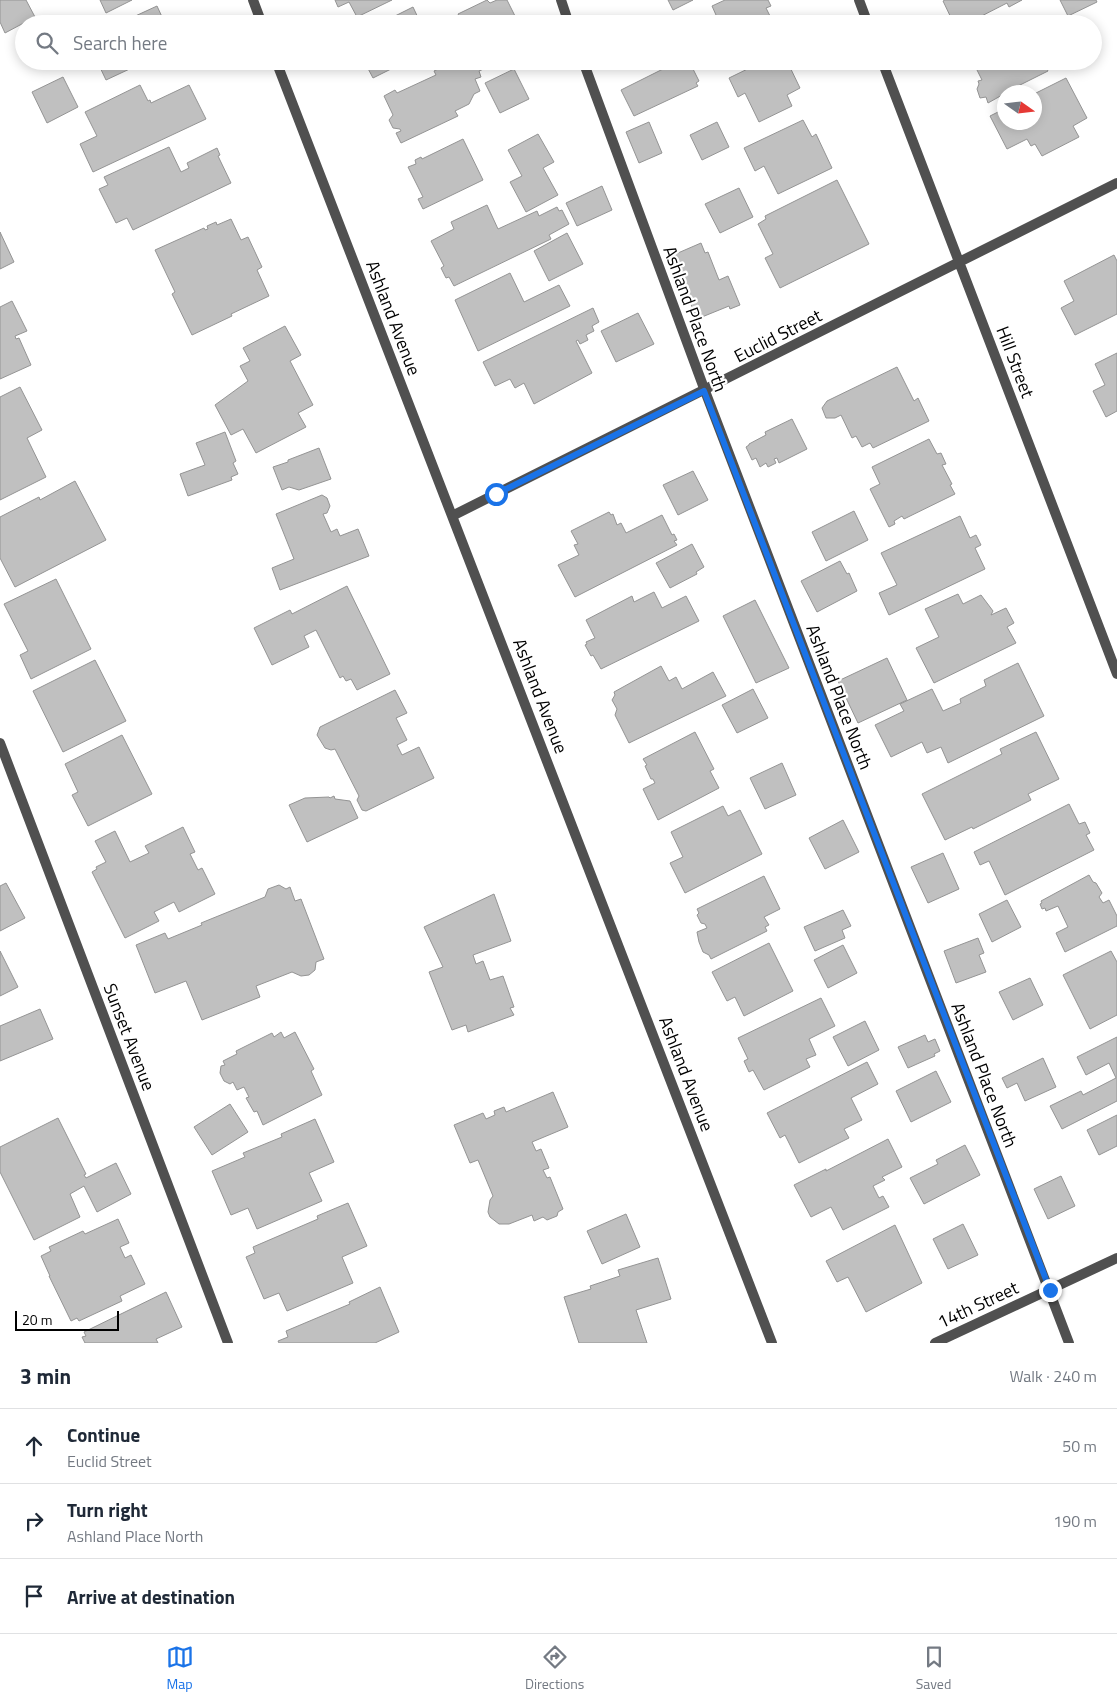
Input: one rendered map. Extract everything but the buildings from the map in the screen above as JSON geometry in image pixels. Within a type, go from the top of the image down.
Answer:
[{"type":"street","points":[[253,0],[259,15]]},
{"type":"street","points":[[560,0],[566,15]]},
{"type":"street","points":[[859,0],[865,15]]},
{"type":"street","name":"Ashland Avenue","points":[[279,70],[772,1343]]},
{"type":"street","name":"Ashland Place North","points":[[586,70],[704,391],[1069,1343]]},
{"type":"street","name":"Hill Street","points":[[885,70],[1117,674]]},
{"type":"street","name":"Euclid Street","points":[[452,516],[1117,183]]},
{"type":"street","name":"Sunset Avenue","points":[[0,743],[228,1343]]},
{"type":"street","name":"14th Street","points":[[934,1343],[1117,1258]]},
{"type":"route","points":[[496,494],[704,391],[1050,1290]]}]
